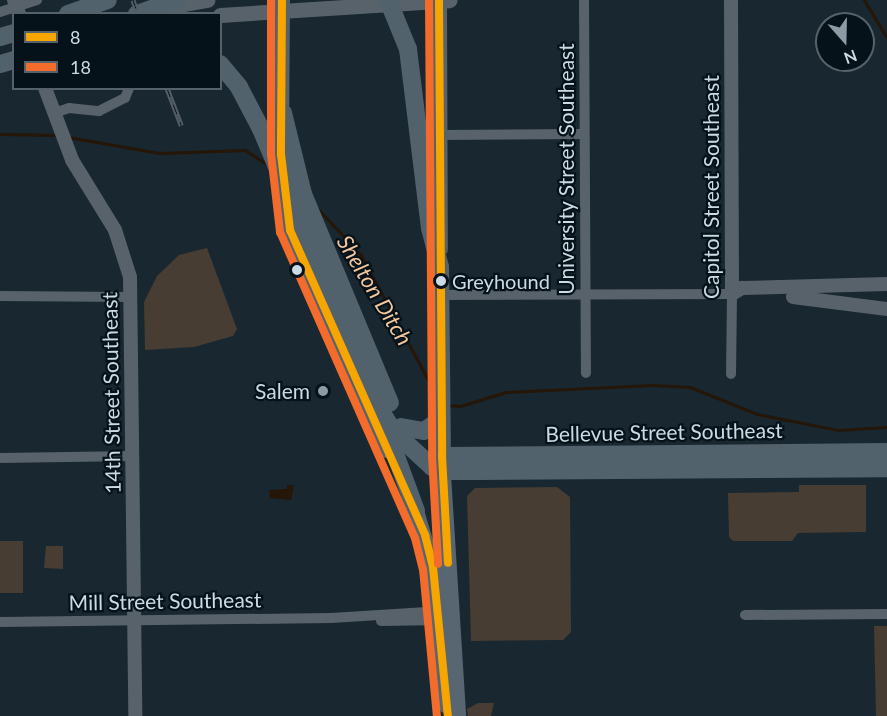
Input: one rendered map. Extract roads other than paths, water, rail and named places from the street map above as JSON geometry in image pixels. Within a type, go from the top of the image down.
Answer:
[{"type":"highway","points":[[74,12],[108,0]]},
{"type":"highway","points":[[388,0],[400,22],[410,62],[430,228],[440,267],[439,465],[418,485],[415,507]]},
{"type":"highway","points":[[144,12],[181,2]]},
{"type":"highway","points":[[222,67],[249,103],[317,244],[403,435]]},
{"type":"highway","points":[[284,113],[287,160],[415,507]]},
{"type":"highway","points":[[377,405],[403,435],[439,465]]},
{"type":"highway","points":[[403,435],[424,431],[441,417]]},
{"type":"highway","name":"Bellevue Street Southeast","points":[[439,465],[887,452]]},
{"type":"highway","name":"Bellevue Street Southeast","points":[[439,465],[887,468]]},
{"type":"main road","points":[[181,2],[207,0]]},
{"type":"main road","points":[[282,0],[284,113]]},
{"type":"main road","points":[[439,0],[440,267]]},
{"type":"main road","points":[[222,15],[450,0]]},
{"type":"main road","points":[[287,160],[284,202],[303,266],[415,507],[432,558],[445,611],[458,716]]},
{"type":"main road","points":[[439,465],[448,716]]},
{"type":"street","points":[[0,12],[36,0]]},
{"type":"street","name":"University Street Southeast","points":[[584,0],[586,373]]},
{"type":"street","name":"Capitol Street Southeast","points":[[731,0],[731,374]]},
{"type":"street","name":"14th Street Southeast","points":[[46,90],[68,150],[121,244],[131,297],[136,620],[135,716]]},
{"type":"street","points":[[55,115],[69,108],[99,111],[129,92]]},
{"type":"street","points":[[440,135],[584,134]]},
{"type":"street","points":[[732,294],[742,288],[887,284]]},
{"type":"street","points":[[441,295],[732,294],[817,298],[887,309]]},
{"type":"street","points":[[0,296],[131,297]]},
{"type":"street","points":[[0,458],[134,456]]},
{"type":"street","name":"Mill Street Southeast","points":[[0,622],[331,618],[445,611]]},
{"type":"street","points":[[745,615],[887,614]]},
{"type":"waterway","points":[[864,0],[887,38]]},
{"type":"waterway","name":"Shelton Ditch","points":[[0,134],[58,135]]},
{"type":"waterway","name":"Shelton Ditch","points":[[68,137],[160,153],[245,150],[268,165]]},
{"type":"waterway","name":"Shelton Ditch","points":[[318,209],[361,255],[433,389]]},
{"type":"waterway","name":"Shelton Ditch","points":[[447,405],[460,406],[506,392],[652,385],[690,387],[757,414],[838,430],[887,427]]},
{"type":"railway","points":[[133,0],[137,12]]},
{"type":"railway","points":[[168,90],[181,125]]},
{"type":"place","name":"Greyhound","points":[[441,281]]},
{"type":"place","name":"Salem","points":[[323,391]]}]
